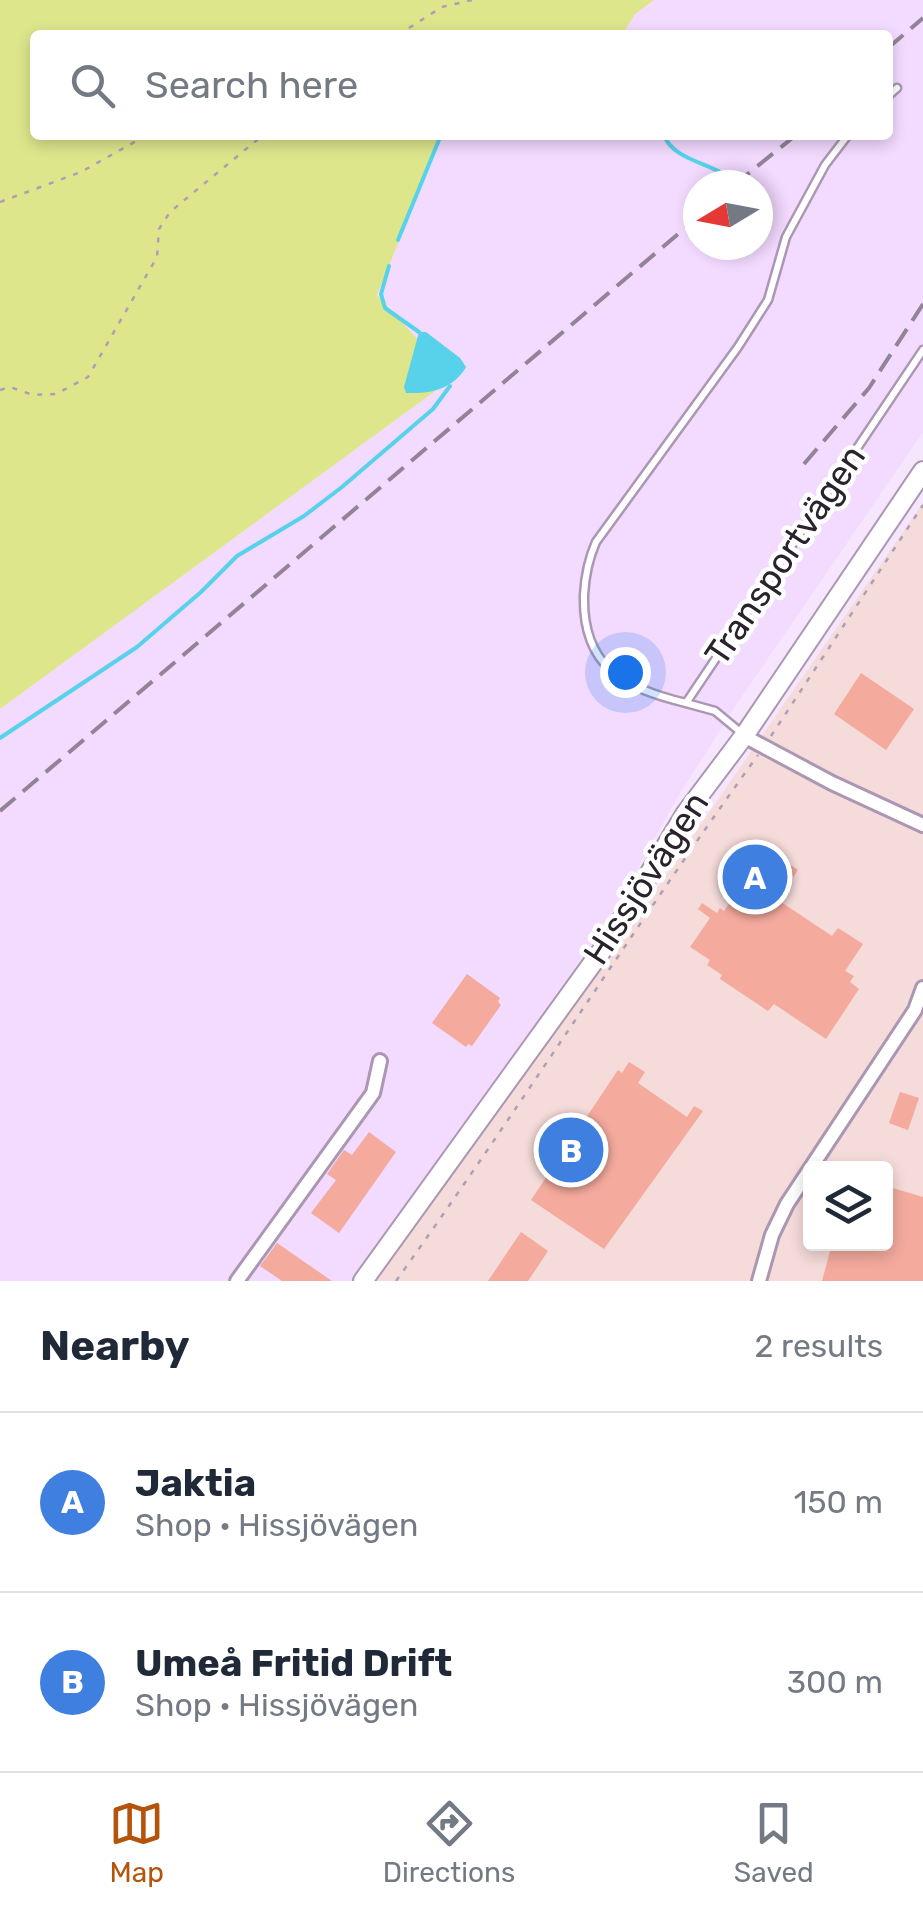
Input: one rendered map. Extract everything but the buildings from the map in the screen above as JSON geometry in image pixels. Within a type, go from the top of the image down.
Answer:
[{"type":"main road","name":"Hissjövägen","points":[[363,1281],[610,939],[686,813],[744,736],[923,471]]},
{"type":"street","points":[[744,736],[923,825]]},
{"type":"street","points":[[758,1281],[772,1235],[787,1204],[915,1010],[923,988]]},
{"type":"street","points":[[236,1281],[373,1093],[380,1061]]},
{"type":"lane","points":[[893,92],[897,88]]},
{"type":"lane","points":[[686,703],[650,695],[614,673],[596,656],[586,631],[588,559],[596,542],[768,300],[786,238],[825,165],[844,140]]},
{"type":"lane","name":"Transportvägen","points":[[744,736],[715,711],[686,703],[923,350]]},
{"type":"path","points":[[406,30],[442,7],[472,0]]},
{"type":"path","points":[[0,202],[81,172],[139,140]]},
{"type":"path","points":[[0,390],[10,387],[33,396],[56,394],[88,377],[156,257],[160,228],[170,212],[257,140]]},
{"type":"path","points":[[396,1281],[764,746],[923,504]]},
{"type":"shaded area","points":[[654,0],[923,0],[923,432],[736,705],[680,793],[606,924],[352,1281],[0,1281],[0,709],[453,378],[377,295],[440,140],[893,140],[893,30],[625,30],[634,14]]},
{"type":"shaded area","points":[[923,503],[923,1281],[376,1281],[589,986]]},
{"type":"green space","points":[[0,0],[654,0],[635,14],[625,30],[30,30],[30,140],[440,140],[377,295],[453,378],[0,709]]},
{"type":"water","points":[[419,332],[426,332],[466,367],[440,389],[406,393],[404,387]]},
{"type":"waterway","points":[[398,240],[439,140]]},
{"type":"waterway","points":[[667,140],[680,153],[716,170]]},
{"type":"waterway","points":[[389,266],[381,294],[385,308],[419,332]]},
{"type":"waterway","points":[[0,738],[137,647],[237,556],[304,516],[342,487],[433,409],[450,386]]},
{"type":"railway","points":[[893,44],[923,18]]},
{"type":"railway","points":[[753,170],[790,140]]},
{"type":"railway","points":[[0,811],[683,230]]},
{"type":"railway","points":[[804,464],[869,388],[923,304]]},
{"type":"place","name":"Jaktia","points":[[755,877]]},
{"type":"place","name":"Umeå Fritid Drift","points":[[571,1150]]}]
